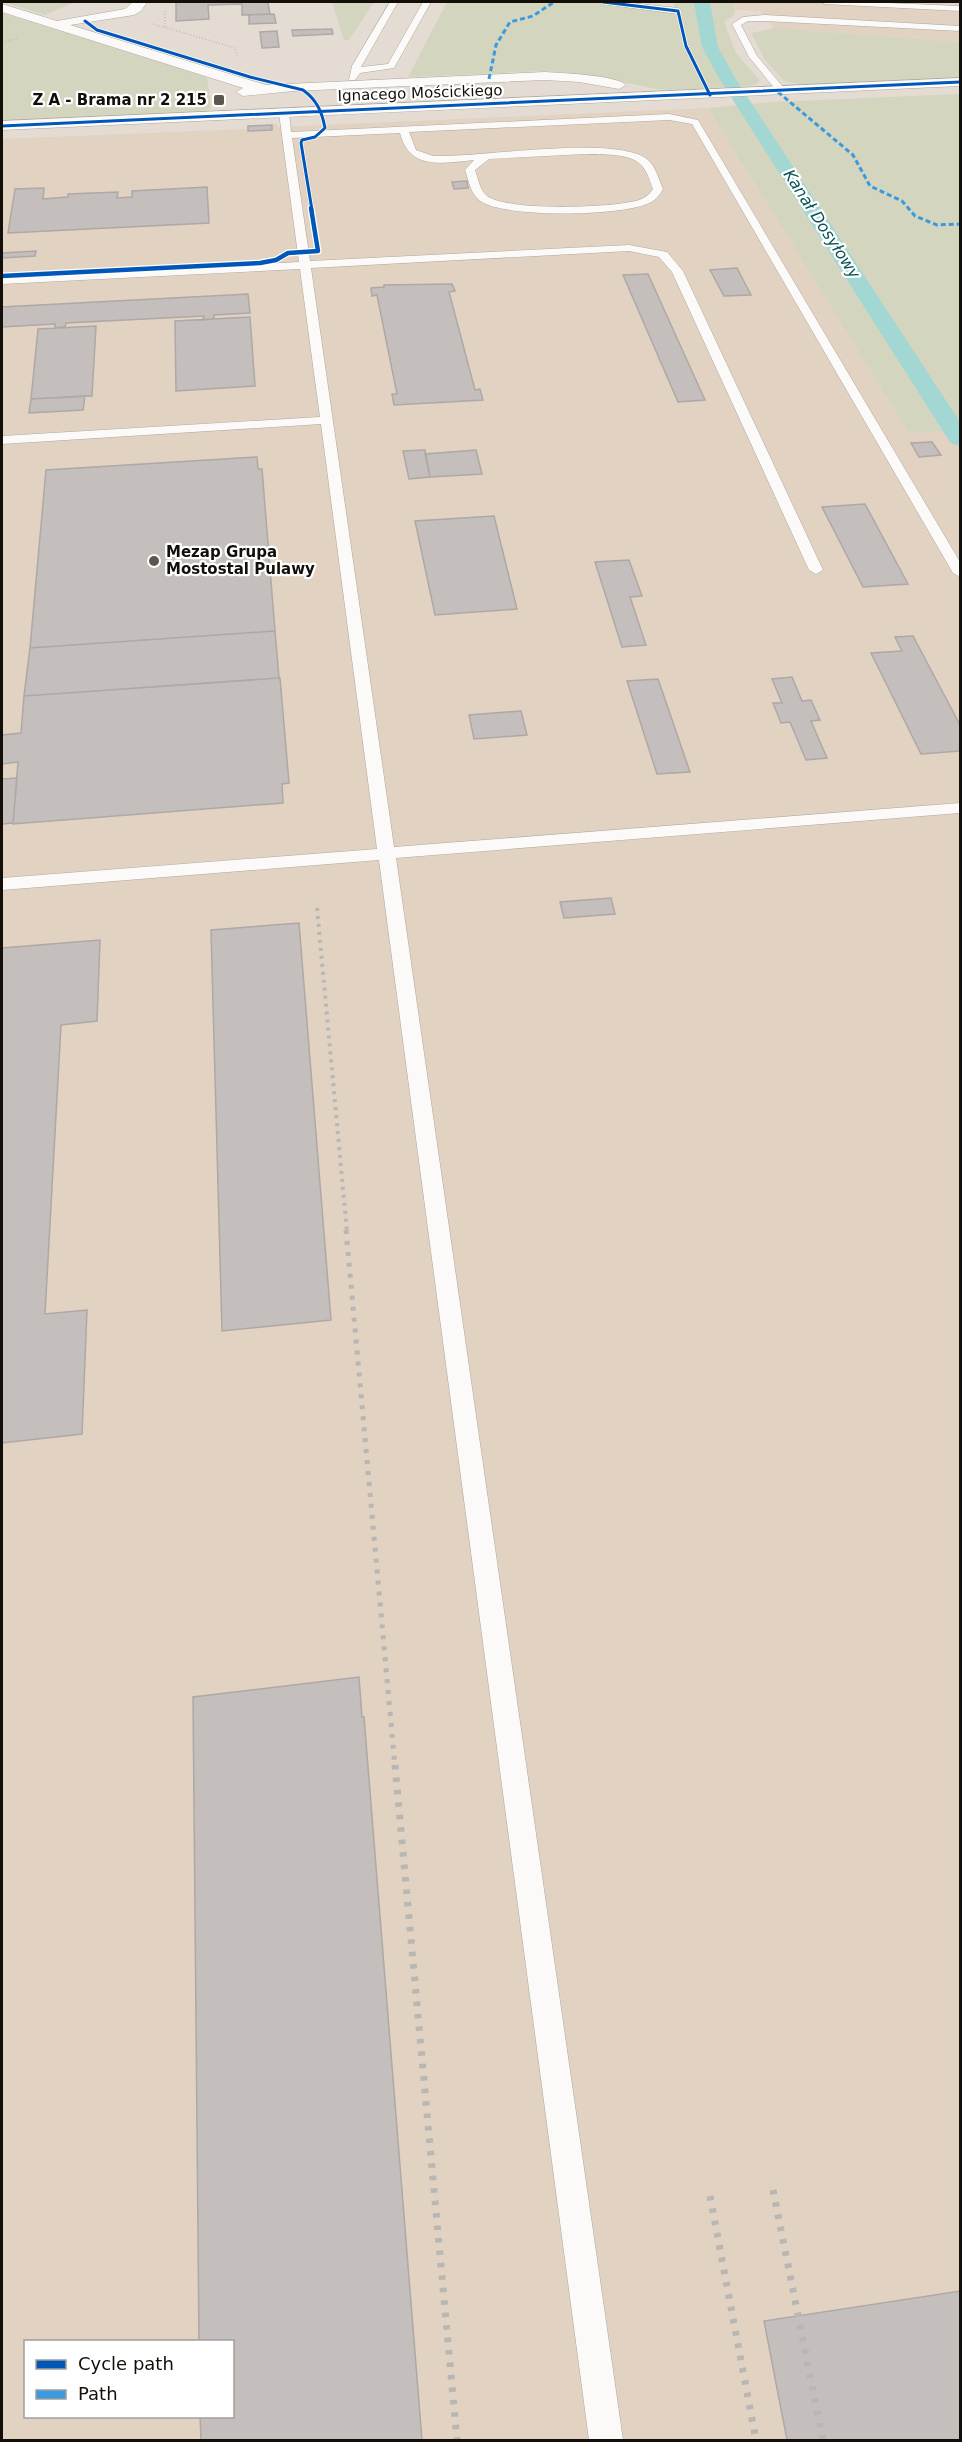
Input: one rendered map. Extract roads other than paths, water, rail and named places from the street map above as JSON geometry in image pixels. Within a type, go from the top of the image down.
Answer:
[{"type":"street","points":[[56,25],[120,14],[136,9],[140,2]]},
{"type":"street","points":[[2,8],[243,88],[265,90],[278,96],[283,104],[284,113]]},
{"type":"street","name":"Ignacego Mościckiego","points":[[265,90],[554,76],[664,92],[712,93]]},
{"type":"street","name":"Ignacego Mościckiego","points":[[2,126],[960,82]]},
{"type":"street","points":[[610,99],[622,94],[624,91],[620,85]]},
{"type":"street","points":[[242,116],[243,88]]},
{"type":"street","name":"Ignacego Mościckiego","points":[[761,90],[803,89]]},
{"type":"lane","points":[[350,85],[357,70],[356,66],[394,2]]},
{"type":"lane","points":[[357,70],[391,66],[427,2]]},
{"type":"lane","points":[[603,2],[678,11]]},
{"type":"lane","points":[[825,2],[960,9]]},
{"type":"lane","points":[[844,2],[844,22]]},
{"type":"lane","points":[[779,88],[753,57],[737,22],[746,18],[765,18],[960,29]]},
{"type":"lane","points":[[284,113],[307,265],[606,2440]]},
{"type":"lane","points":[[288,135],[669,117],[695,122],[960,573]]},
{"type":"lane","points":[[404,130],[409,147],[414,154],[426,157],[452,159],[486,157],[600,151],[627,154],[645,163],[658,189],[656,194],[649,199],[625,205],[527,210],[505,208],[483,199],[470,170],[473,165],[486,157]]},
{"type":"lane","points":[[2,281],[629,248],[663,254],[677,271],[816,570]]},
{"type":"lane","points":[[2,440],[328,420]]},
{"type":"lane","points":[[2,884],[960,808]]},
{"type":"waterway","name":"Kanał Dosyłowy","points":[[702,2],[710,47],[727,78],[960,439]]},
{"type":"railway","points":[[317,908],[347,1232]]},
{"type":"railway","points":[[346,1230],[395,1767]]},
{"type":"railway","points":[[395,1765],[457,2440]]},
{"type":"railway","points":[[773,2190],[823,2440]]},
{"type":"railway","points":[[710,2196],[756,2440]]},
{"type":"place","name":"Z A - Brama nr 2 215","points":[[219,100]]},
{"type":"place","name":"Mezap Grupa Mostostal Pulawy","points":[[154,561]]}]
